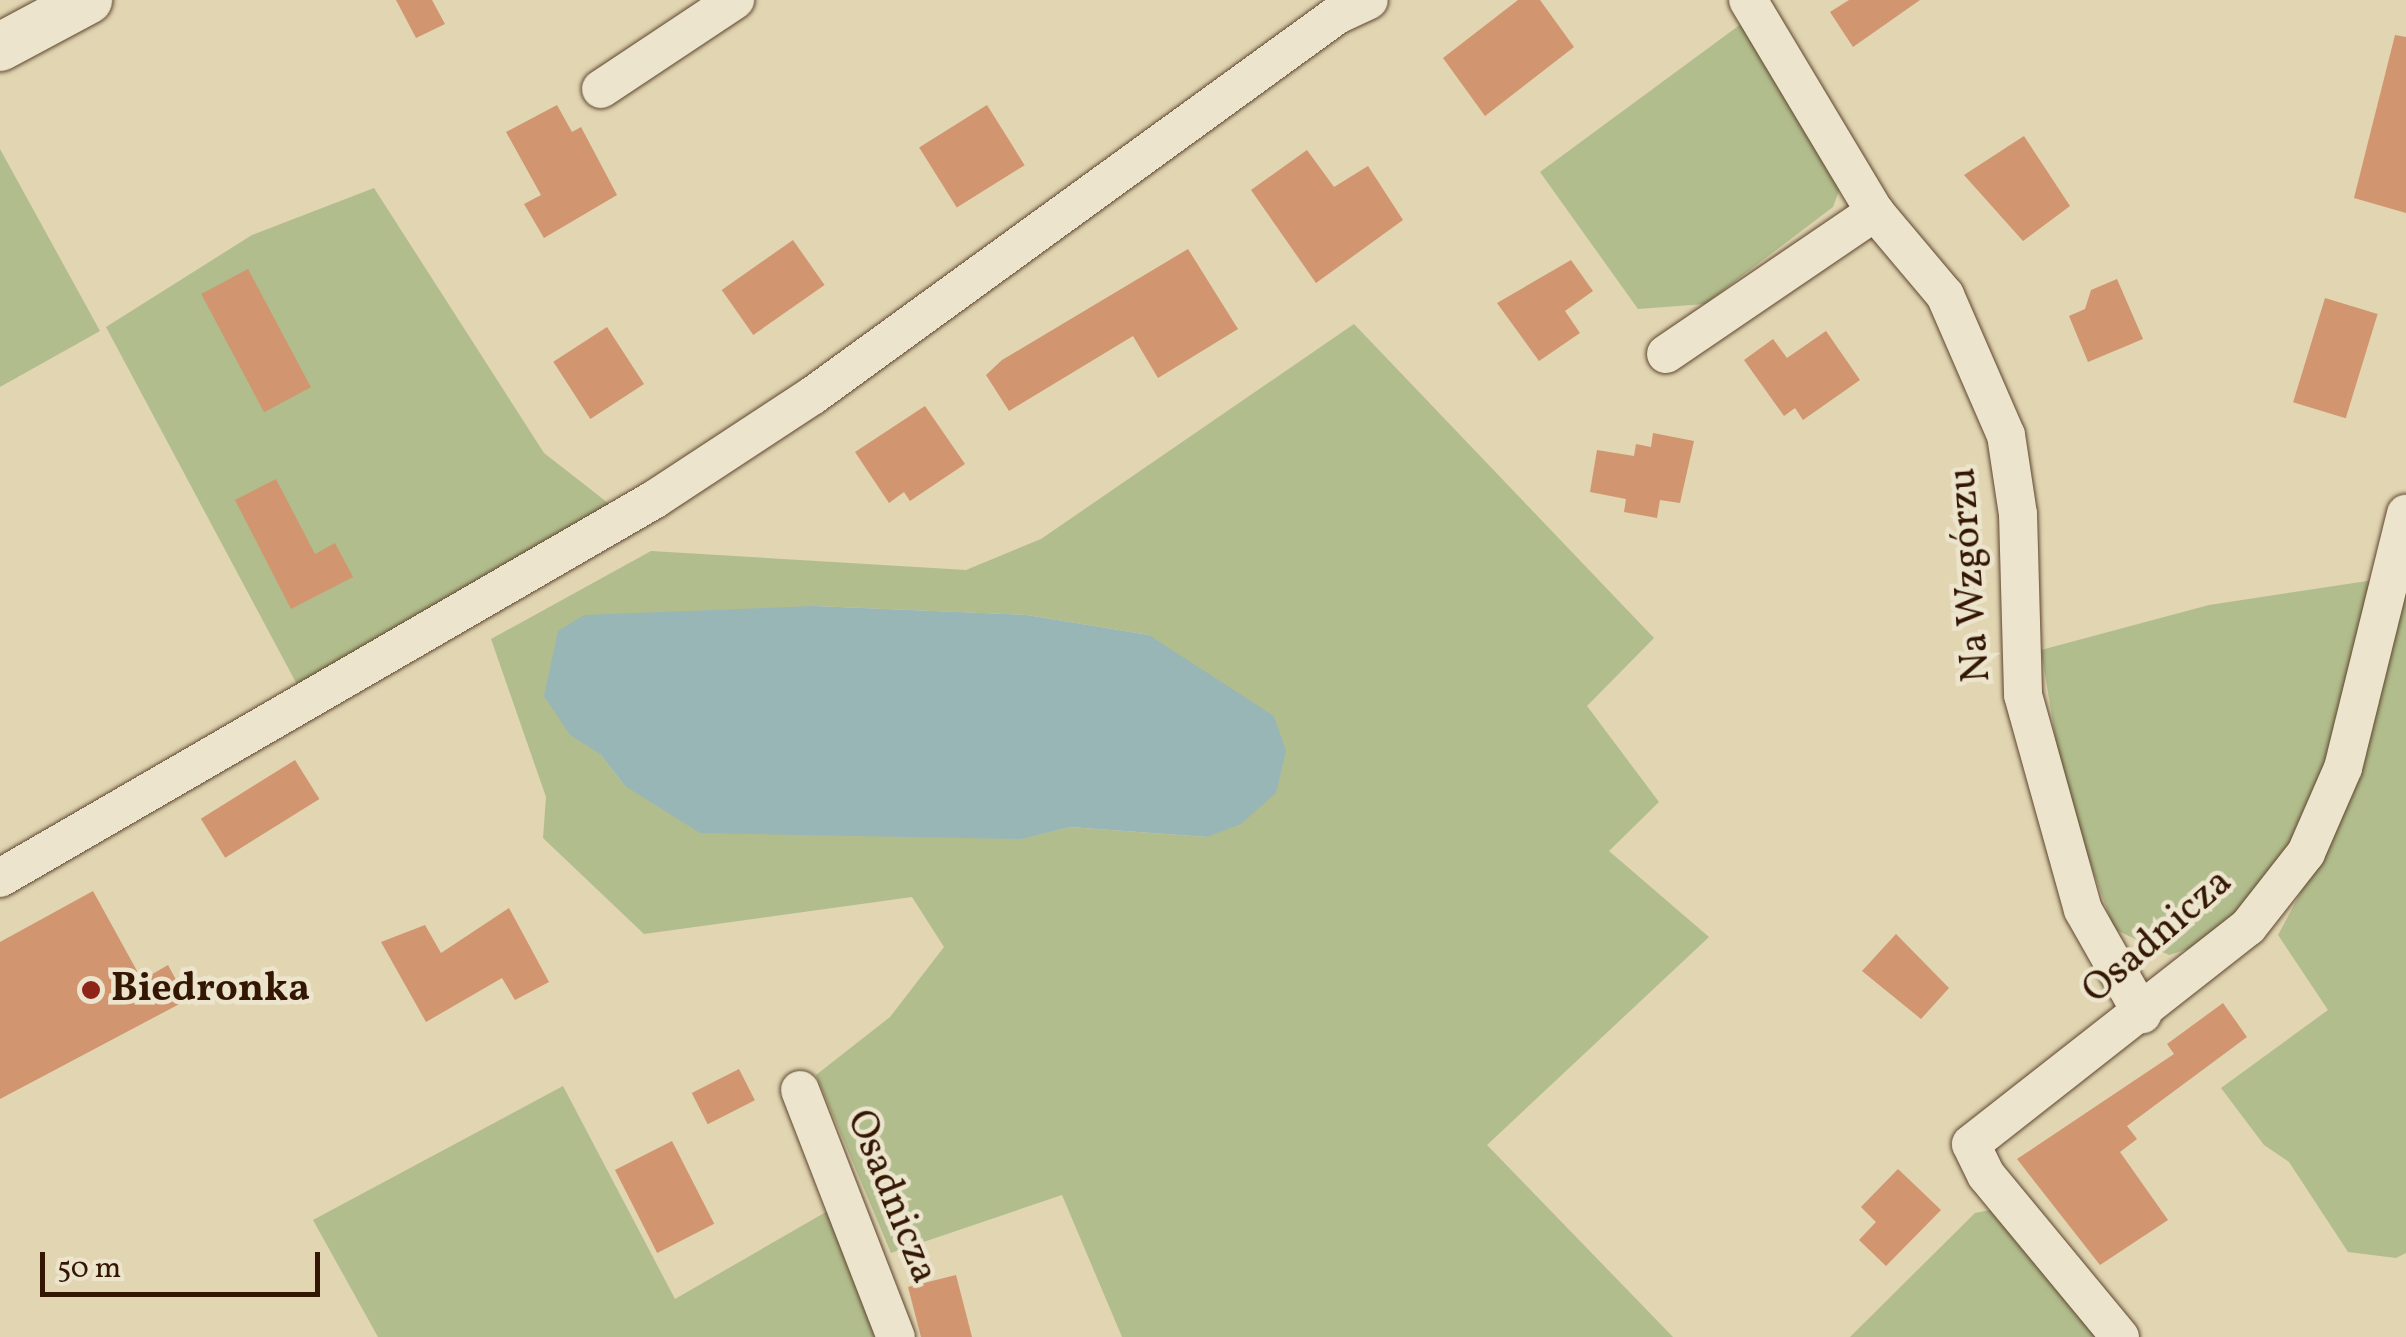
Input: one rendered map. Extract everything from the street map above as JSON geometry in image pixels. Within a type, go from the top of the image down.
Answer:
[{"type":"street","points":[[0,47],[88,0]]},
{"type":"street","points":[[602,89],[736,0]]},
{"type":"street","points":[[0,878],[655,499],[812,396],[1337,15],[1369,0]]},
{"type":"street","name":"Na Wzgórzu","points":[[1748,0],[1874,212],[1946,295],[2006,435],[2018,514],[2023,695],[2083,910],[2142,1014]]},
{"type":"street","points":[[1666,354],[1874,212]]},
{"type":"street","name":"Osadnicza","points":[[2120,1337],[1986,1175],[1971,1144],[2142,1014],[2248,927],[2306,852],[2343,768],[2406,514]]},
{"type":"street","name":"Osadnicza","points":[[800,1090],[880,1280],[896,1337]]},
{"type":"green space","points":[[1741,24],[1840,188],[1833,207],[1705,304],[1638,309],[1540,172]]},
{"type":"green space","points":[[0,149],[100,331],[0,387]]},
{"type":"green space","points":[[374,188],[544,453],[617,510],[301,692],[106,327],[252,235]]},
{"type":"green space","points":[[1354,324],[1654,638],[1587,706],[1659,802],[1609,851],[1709,937],[1487,1145],[1673,1337],[1122,1337],[1062,1195],[891,1253],[816,1075],[890,1017],[944,947],[912,897],[644,934],[543,838],[546,797],[491,639],[651,551],[966,570],[1041,539]],"holes":[[[815,606],[1027,615],[1149,635],[1207,837],[1070,827],[1021,839],[950,834],[625,786],[600,754]]]},
{"type":"green space","points":[[2374,580],[2312,831],[2213,941],[2169,955],[2114,929],[2064,790],[2041,650],[2209,605]]},
{"type":"green space","points":[[2406,590],[2406,1253],[2396,1258],[2348,1252],[2289,1162],[2264,1145],[2221,1088],[2328,1010],[2278,935],[2353,794]]},
{"type":"green space","points":[[563,1086],[675,1299],[845,1201],[890,1337],[378,1337],[313,1220]]},
{"type":"green space","points":[[1990,1210],[2098,1337],[1850,1337],[1975,1213]]},
{"type":"water","points":[[815,606],[1027,615],[1149,635],[1274,716],[1286,751],[1276,793],[1241,824],[1207,837],[1070,827],[1022,839],[700,833],[625,786],[600,754],[570,735],[544,696],[558,631],[584,615]]},
{"type":"building","points":[[396,0],[432,0],[445,24],[416,38]]},
{"type":"building","points":[[1518,0],[1540,0],[1574,47],[1485,116],[1443,58]]},
{"type":"building","points":[[1849,0],[1920,0],[1853,47],[1830,12]]},
{"type":"building","points":[[2395,35],[2406,37],[2406,213],[2354,198]]},
{"type":"building","points":[[557,105],[572,132],[581,127],[617,195],[544,238],[524,204],[541,195],[506,132]]},
{"type":"building","points":[[987,105],[1025,165],[957,208],[919,147]]},
{"type":"building","points":[[2024,136],[2070,206],[2023,241],[1964,175]]},
{"type":"building","points":[[1307,150],[1334,187],[1368,166],[1403,220],[1316,283],[1251,190]]},
{"type":"building","points":[[793,240],[825,285],[753,335],[722,290]]},
{"type":"building","points":[[1188,249],[1238,329],[1158,378],[1133,336],[1009,411],[986,375],[1002,360]]},
{"type":"building","points":[[1571,260],[1593,291],[1565,311],[1580,333],[1539,361],[1497,303]]},
{"type":"building","points":[[248,269],[311,387],[264,412],[201,294]]},
{"type":"building","points":[[2117,279],[2143,339],[2088,362],[2069,316],[2085,309],[2091,290]]},
{"type":"building","points":[[2325,298],[2378,314],[2346,418],[2293,402]]},
{"type":"building","points":[[607,327],[644,384],[590,419],[553,362]]},
{"type":"building","points":[[1826,331],[1860,380],[1803,420],[1795,408],[1784,416],[1744,360],[1773,339],[1787,358]]},
{"type":"building","points":[[925,406],[965,464],[910,501],[904,492],[889,503],[855,452]]},
{"type":"building","points":[[1653,433],[1694,441],[1680,503],[1660,500],[1657,518],[1624,512],[1626,499],[1590,492],[1597,450],[1634,456],[1636,444],[1651,447]]},
{"type":"building","points":[[276,479],[315,554],[335,543],[353,577],[291,609],[235,500]]},
{"type":"building","points":[[295,760],[319,799],[225,858],[201,819]]},
{"type":"building","name":"Biedronka","points":[[93,891],[142,980],[168,965],[187,1000],[0,1099],[0,942]]},
{"type":"building","points":[[509,908],[549,982],[515,1000],[502,978],[426,1022],[381,942],[425,925],[441,953]]},
{"type":"building","points":[[1896,934],[1949,988],[1921,1019],[1862,971]]},
{"type":"building","points":[[2223,1003],[2247,1037],[2127,1126],[2137,1139],[2120,1152],[2168,1220],[2100,1265],[2017,1159],[2174,1054],[2167,1044]]},
{"type":"building","points":[[739,1069],[755,1100],[708,1124],[692,1093]]},
{"type":"building","points":[[672,1141],[714,1224],[657,1253],[615,1170]]},
{"type":"building","points":[[1898,1169],[1941,1210],[1886,1266],[1859,1240],[1876,1222],[1861,1207]]},
{"type":"building","points":[[956,1275],[972,1337],[921,1337],[908,1287]]},
{"type":"place","name":"Biedronka","points":[[91,990]]}]
